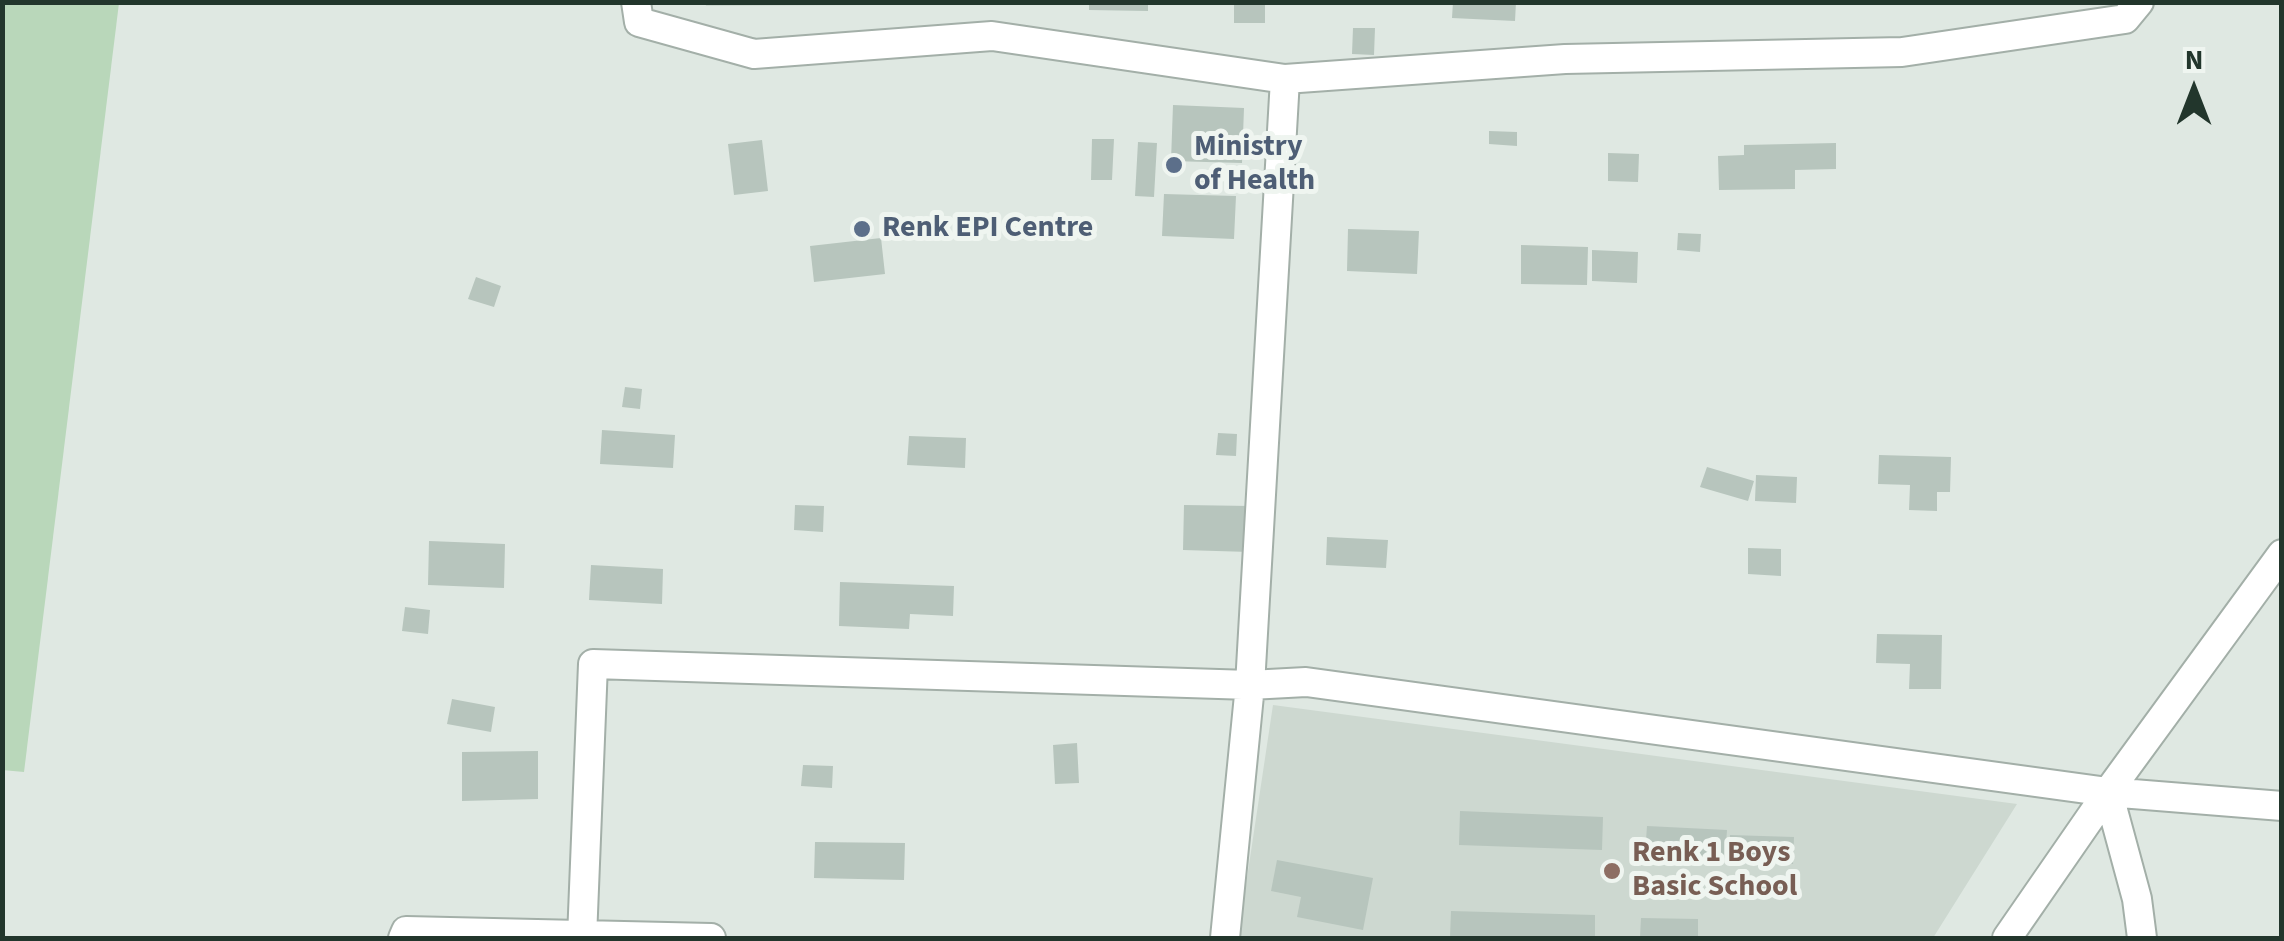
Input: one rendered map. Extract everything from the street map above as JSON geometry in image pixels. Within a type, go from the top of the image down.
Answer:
[{"type":"street","points":[[636,2],[639,22],[754,54],[992,36],[1285,79],[1565,59],[1902,52],[2125,19],[2138,2]]},
{"type":"street","points":[[1225,938],[1250,685],[1285,79]]},
{"type":"street","points":[[2007,938],[2282,554]]},
{"type":"street","points":[[583,936],[592,664],[1250,685],[1306,682],[2108,792],[2282,806]]},
{"type":"street","points":[[2108,792],[2137,899],[2142,938]]},
{"type":"street","points":[[402,938],[406,931],[711,938]]},
{"type":"shaded area","points":[[705,2],[1204,3],[706,6]]},
{"type":"shaded area","name":"Renk 1 Boys Basic School","points":[[1273,705],[2017,804],[1933,938],[1238,938]]},
{"type":"green space","points":[[3,2],[119,3],[24,772],[2,770]]},
{"type":"building","points":[[1089,2],[1148,2],[1148,11],[1089,10]]},
{"type":"building","points":[[1234,2],[1265,3],[1265,23],[1234,23]]},
{"type":"building","points":[[1453,2],[1516,2],[1515,21],[1452,18]]},
{"type":"building","points":[[1353,28],[1375,28],[1374,55],[1352,54]]},
{"type":"building","points":[[1173,105],[1244,108],[1242,163],[1171,161]]},
{"type":"building","points":[[1489,131],[1517,132],[1517,146],[1489,144]]},
{"type":"building","points":[[1092,139],[1114,139],[1112,180],[1091,180]]},
{"type":"building","points":[[762,140],[768,191],[734,195],[728,144]]},
{"type":"building","points":[[1138,142],[1157,143],[1154,197],[1135,196]]},
{"type":"building","points":[[1836,143],[1836,169],[1795,170],[1795,189],[1719,190],[1718,156],[1744,155],[1744,145]]},
{"type":"building","points":[[1608,153],[1639,154],[1638,182],[1608,181]]},
{"type":"building","points":[[1164,194],[1236,196],[1234,239],[1162,236]]},
{"type":"building","points":[[1348,229],[1419,231],[1417,274],[1347,271]]},
{"type":"building","points":[[1678,233],[1701,234],[1700,252],[1677,250]]},
{"type":"building","points":[[881,238],[885,274],[814,282],[810,246]]},
{"type":"building","points":[[1521,245],[1588,247],[1587,285],[1521,284]]},
{"type":"building","points":[[1592,250],[1638,252],[1637,283],[1592,281]]},
{"type":"building","points":[[476,277],[501,286],[494,307],[468,299]]},
{"type":"building","points":[[625,387],[642,389],[640,409],[622,407]]},
{"type":"building","points":[[602,430],[675,435],[673,468],[600,464]]},
{"type":"building","points":[[1218,433],[1237,434],[1236,456],[1216,455]]},
{"type":"building","points":[[909,436],[966,438],[965,468],[907,465]]},
{"type":"building","points":[[1879,455],[1951,457],[1950,492],[1937,492],[1937,511],[1909,510],[1910,485],[1878,484]]},
{"type":"building","points":[[1707,467],[1754,481],[1748,501],[1700,487]]},
{"type":"building","points":[[1756,475],[1797,477],[1796,503],[1755,501]]},
{"type":"building","points":[[795,505],[824,506],[823,532],[794,530]]},
{"type":"building","points":[[1184,505],[1251,506],[1250,552],[1183,550]]},
{"type":"building","points":[[1327,537],[1388,540],[1386,568],[1326,565]]},
{"type":"building","points":[[429,541],[505,544],[504,588],[428,585]]},
{"type":"building","points":[[1748,548],[1781,549],[1781,576],[1748,574]]},
{"type":"building","points":[[591,565],[663,569],[662,604],[589,600]]},
{"type":"building","points":[[840,582],[954,586],[953,616],[910,614],[909,629],[839,626]]},
{"type":"building","points":[[405,607],[430,610],[428,634],[402,631]]},
{"type":"building","points":[[1877,634],[1942,635],[1941,689],[1909,689],[1910,664],[1876,663]]},
{"type":"building","points":[[452,699],[495,707],[491,732],[447,724]]},
{"type":"building","points":[[1077,743],[1079,783],[1055,784],[1053,745]]},
{"type":"building","points":[[538,751],[538,799],[462,801],[462,752]]},
{"type":"building","points":[[803,765],[833,766],[832,788],[801,786]]},
{"type":"building","points":[[1460,811],[1603,817],[1602,850],[1459,845]]},
{"type":"building","points":[[1647,826],[1727,830],[1725,858],[1645,854]]},
{"type":"building","points":[[1730,835],[1794,837],[1793,864],[1729,862]]},
{"type":"building","points":[[815,842],[905,843],[904,880],[814,878]]},
{"type":"building","points":[[1277,860],[1373,878],[1363,930],[1297,917],[1301,897],[1271,891]]},
{"type":"building","points":[[1451,911],[1595,915],[1595,938],[1450,938]]},
{"type":"building","points":[[1641,918],[1698,919],[1698,938],[1640,938]]},
{"type":"place","name":"Ministry of Health","points":[[1174,165]]},
{"type":"place","name":"Renk EPI Centre","points":[[862,229]]},
{"type":"place","name":"Renk 1 Boys Basic School","points":[[1612,871]]}]
